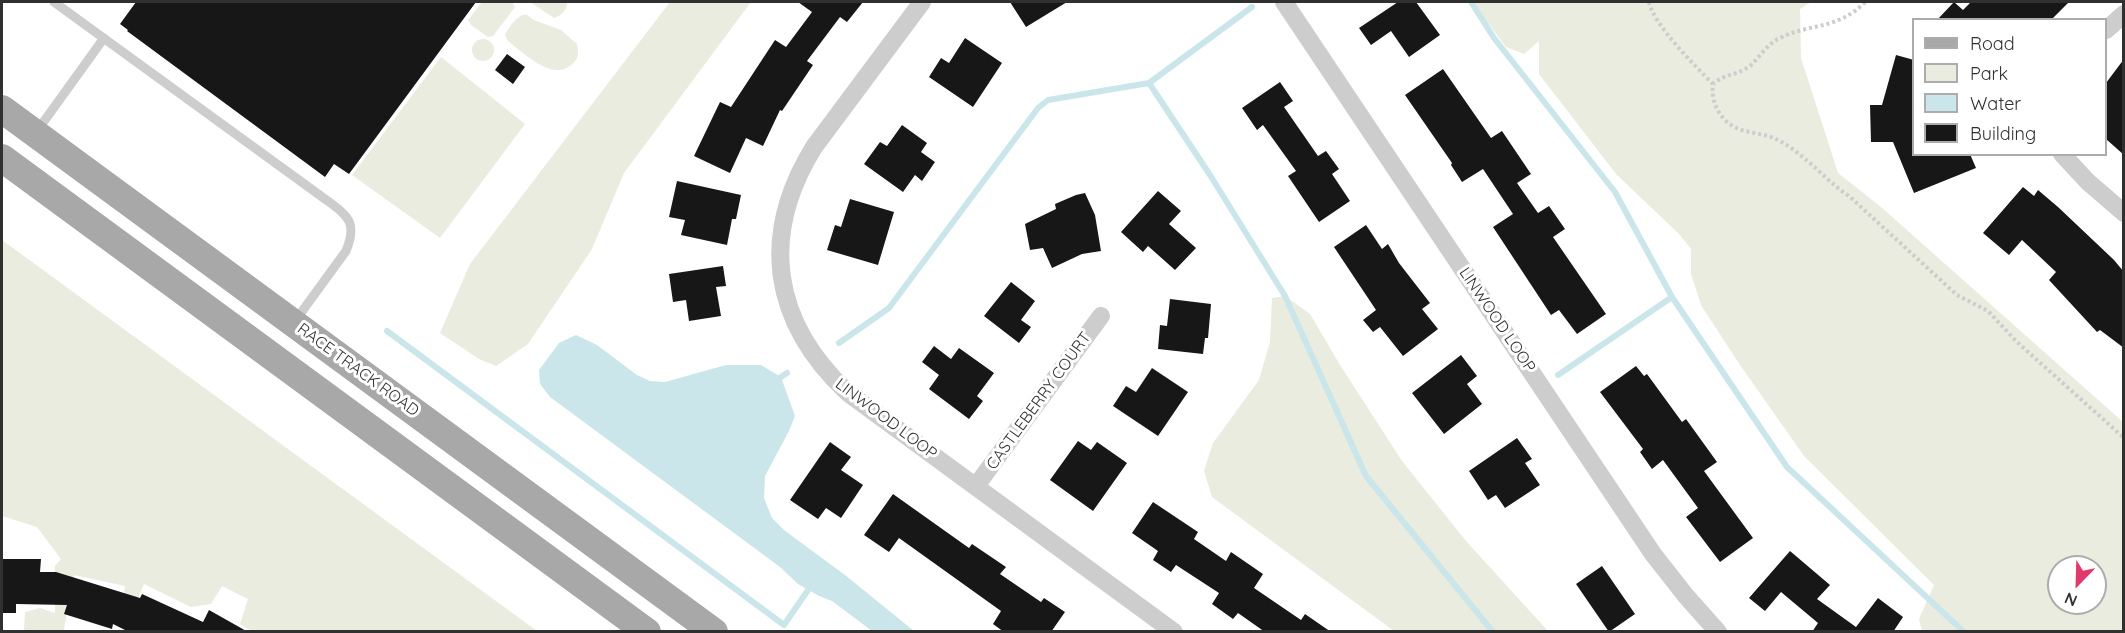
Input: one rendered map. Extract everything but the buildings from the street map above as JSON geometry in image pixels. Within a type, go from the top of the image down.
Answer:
[{"type":"main road","name":"RACE TRACK ROAD","points":[[2,109],[714,632]]},
{"type":"main road","points":[[35,134],[6,161],[646,632]]},
{"type":"main road","points":[[236,330],[267,330],[293,323]]},
{"type":"street","name":"LINWOOD LOOP","points":[[922,2],[814,147],[800,170],[790,194],[783,220],[780,246],[781,273],[786,300],[796,327],[810,352],[848,393],[1174,632]]},
{"type":"street","name":"LINWOOD LOOP","points":[[1284,2],[1653,554],[1718,632]]},
{"type":"street","points":[[2107,29],[2124,14]]},
{"type":"street","points":[[2064,156],[2088,182],[2124,213]]},
{"type":"street","name":"CASTLEBERRY COURT","points":[[976,486],[1101,316]]},
{"type":"lane","points":[[54,2],[343,212],[350,220],[351,239],[346,251],[293,323]]},
{"type":"lane","points":[[35,134],[104,38]]},
{"type":"path","points":[[1649,2],[1650,8],[1665,29],[1694,65],[1713,84],[1714,103],[1726,122],[1743,131],[1756,132],[1777,139],[1805,159],[1833,185],[1850,196],[1957,295],[1988,311],[2017,342],[2124,438]]},
{"type":"path","points":[[1713,84],[1722,77],[1736,74],[1750,65],[1762,51],[1780,38],[1838,21],[1865,2]]},
{"type":"green space","points":[[482,2],[512,2],[515,7],[493,36],[488,37],[471,25],[468,20]]},
{"type":"green space","points":[[530,2],[567,2],[567,5],[564,12],[554,18]]},
{"type":"green space","points":[[670,2],[751,2],[624,173],[592,249],[528,344],[496,366],[479,359],[440,333],[470,264]]},
{"type":"green space","points":[[1474,2],[1811,2],[1800,9],[1801,58],[1838,173],[1881,207],[2123,422],[2123,631],[1922,631],[1919,619],[1934,585],[1804,456],[1701,305],[1691,274],[1691,249],[1679,234],[1616,174],[1539,74],[1539,41],[1524,54],[1506,47]]},
{"type":"green space","points":[[522,15],[561,30],[577,44],[578,56],[574,63],[563,69],[547,68],[538,64],[508,41],[505,35],[514,21]]},
{"type":"green space","points":[[483,39],[491,42],[494,50],[491,58],[483,61],[475,58],[472,50],[475,42]]},
{"type":"green space","points":[[441,57],[525,124],[440,238],[352,175]]},
{"type":"green space","points":[[2,240],[537,631],[252,631],[240,624],[248,599],[222,586],[211,604],[191,607],[144,584],[130,618],[120,613],[125,586],[74,575],[65,631],[24,631],[25,612],[40,608],[55,613],[55,566],[61,559],[37,527],[2,516]]},
{"type":"green space","points":[[1285,296],[1310,314],[1402,461],[1466,541],[1548,631],[1394,631],[1212,497],[1204,471],[1213,443],[1259,380],[1270,342],[1272,298]]},
{"type":"water","points":[[576,335],[597,345],[637,375],[650,381],[665,382],[726,365],[761,365],[781,377],[795,416],[765,476],[764,498],[772,518],[784,530],[845,575],[914,631],[872,631],[832,601],[798,584],[780,567],[550,397],[540,384],[539,370],[559,343]]},
{"type":"waterway","points":[[1471,2],[1494,38],[1615,192],[1672,297],[1787,467],[1964,632]]},
{"type":"waterway","points":[[839,343],[889,308],[1038,108],[1048,100],[1149,83],[1252,7]]},
{"type":"waterway","points":[[1149,83],[1210,175],[1285,296],[1366,476],[1493,632]]},
{"type":"waterway","points":[[1558,375],[1672,297]]},
{"type":"waterway","points":[[387,331],[784,625],[808,590]]},
{"type":"waterway","points":[[781,377],[787,373]]}]
